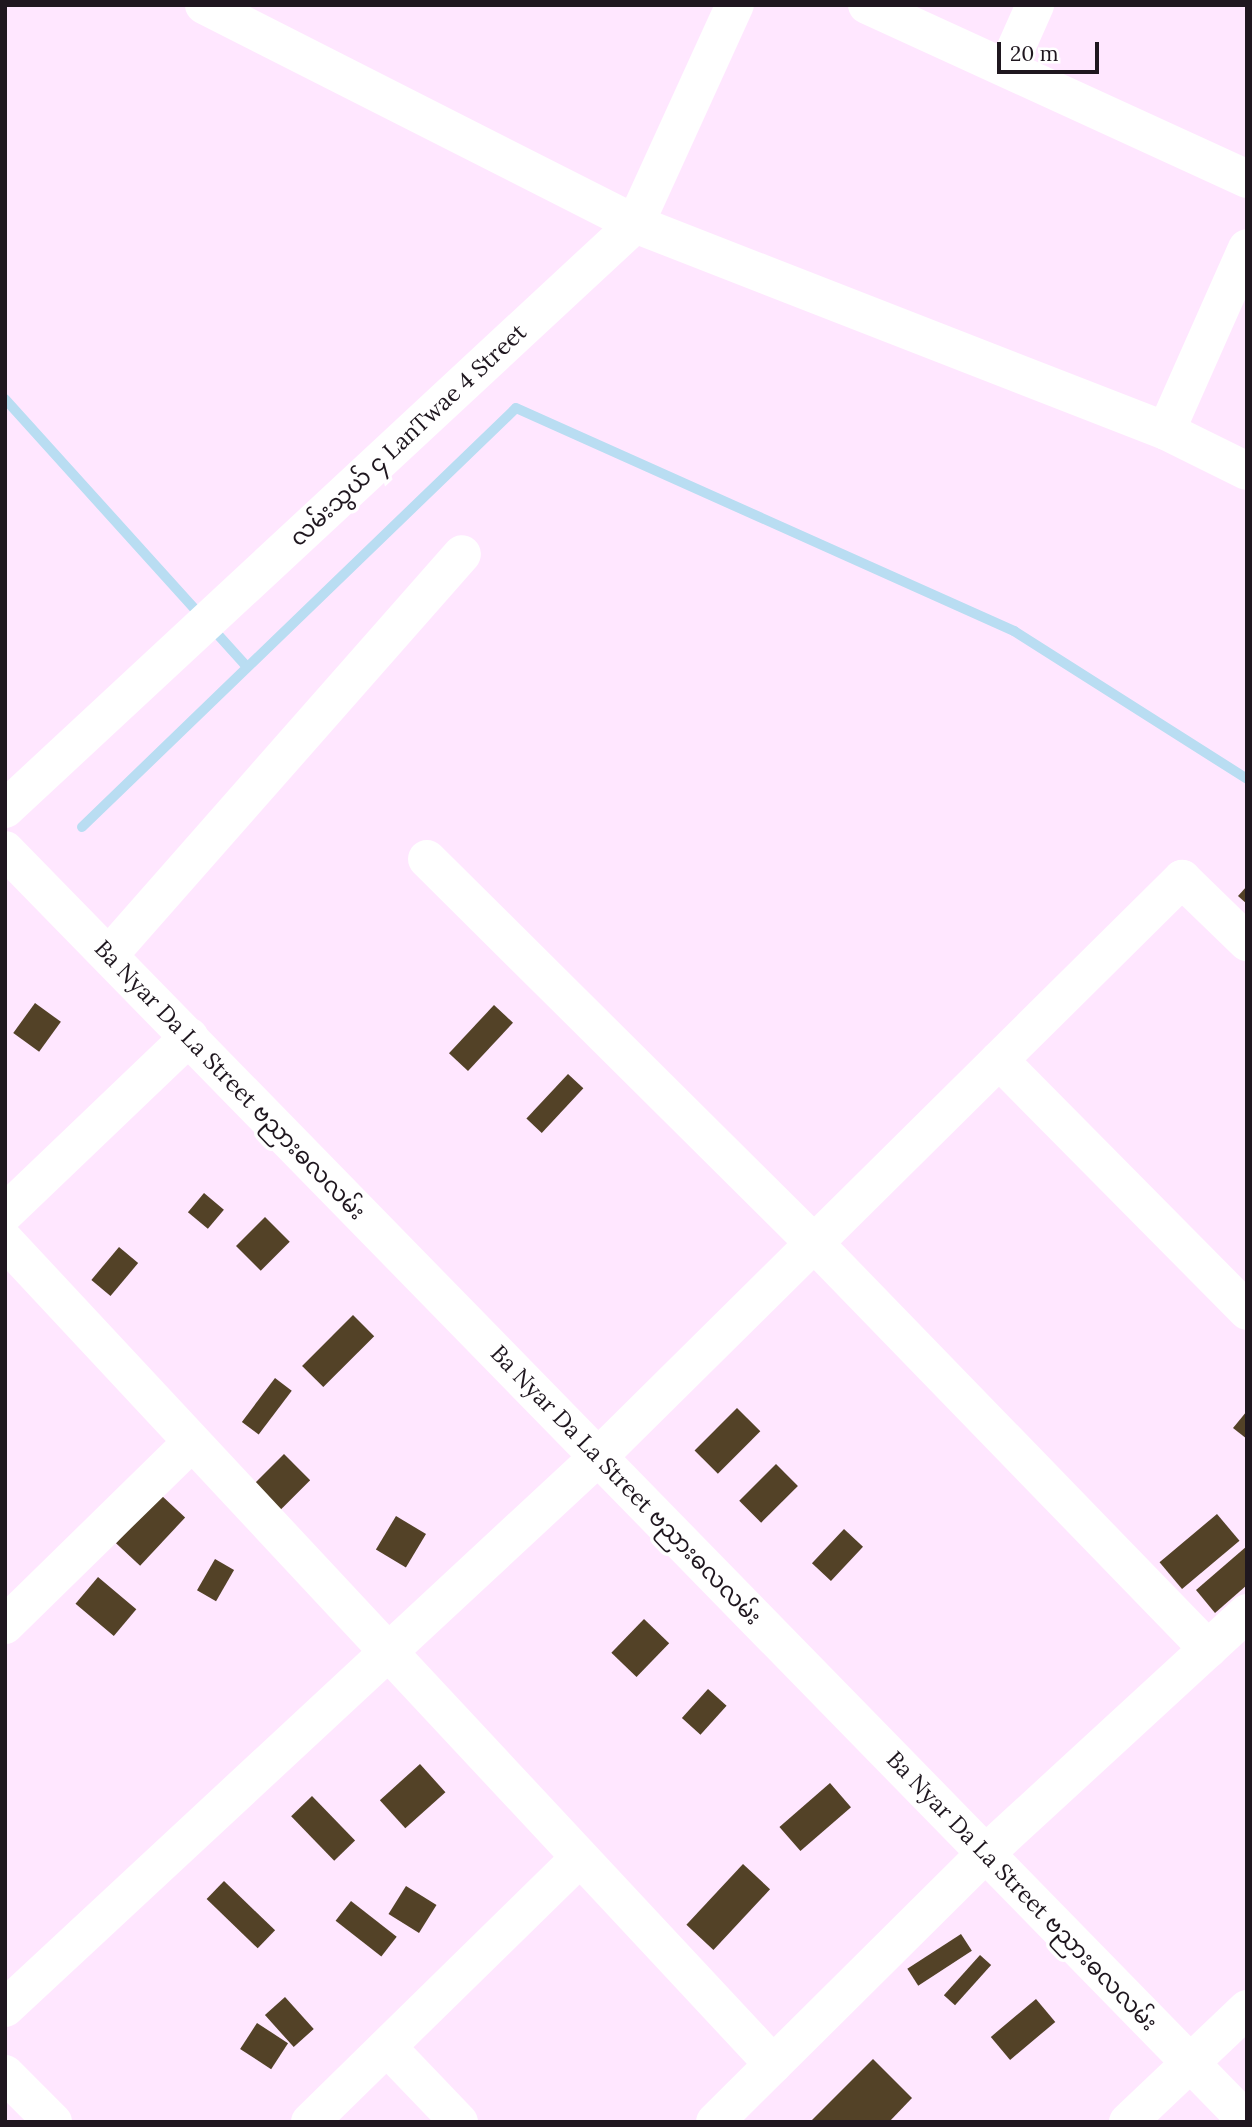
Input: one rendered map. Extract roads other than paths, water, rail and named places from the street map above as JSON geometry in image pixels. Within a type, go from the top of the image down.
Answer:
[{"type":"street","points":[[204,5],[635,224],[1166,431],[1247,471]]},
{"type":"street","name":"လမ်းသွယ် ၄ LanTwae 4 Street","points":[[5,809],[635,224],[735,5]]},
{"type":"street","points":[[867,5],[1008,66],[1247,179]]},
{"type":"street","points":[[1008,66],[1035,5]]},
{"type":"street","points":[[1166,431],[1247,248]]},
{"type":"street","points":[[109,955],[462,554]]},
{"type":"street","name":"Ba Nyar Da La Street ဗညားဓလလမ်း","points":[[5,850],[1247,2121]]},
{"type":"street","points":[[427,859],[814,1243],[1208,1649]]},
{"type":"street","points":[[5,2008],[598,1457],[1182,879],[1247,942]]},
{"type":"street","points":[[5,1213],[189,1037]]},
{"type":"street","points":[[999,1060],[1247,1311]]},
{"type":"street","points":[[5,1241],[773,2064]]},
{"type":"street","points":[[5,1625],[191,1443]]},
{"type":"street","points":[[715,2122],[985,1854],[1247,1613]]},
{"type":"street","points":[[310,2122],[579,1859]]},
{"type":"street","points":[[1128,2122],[1247,2009]]},
{"type":"street","points":[[387,2047],[459,2122]]},
{"type":"street","points":[[5,2074],[53,2122]]},
{"type":"waterway","points":[[5,399],[246,666]]},
{"type":"waterway","points":[[82,827],[516,408],[1014,631],[1247,779]]}]
